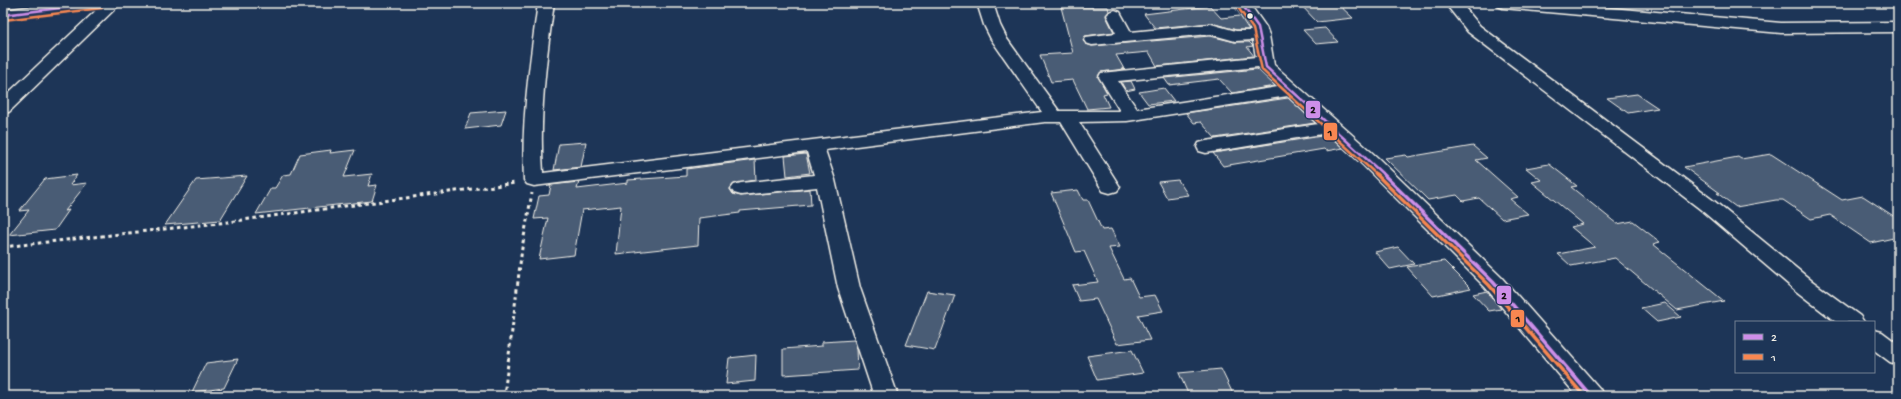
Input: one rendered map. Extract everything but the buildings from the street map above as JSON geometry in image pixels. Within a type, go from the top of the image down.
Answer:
[{"type":"main road","points":[[3,15],[101,3]]},
{"type":"street","points":[[3,108],[113,3]]},
{"type":"street","points":[[546,3],[538,61],[532,148],[534,180],[1045,116],[1132,115],[1292,90]]},
{"type":"street","points":[[985,3],[992,25],[999,39],[1060,117],[1110,187]]},
{"type":"street","points":[[1241,3],[1258,27],[1261,35],[1266,67],[1371,162],[1493,282],[1591,396]]},
{"type":"street","points":[[1453,3],[1474,29],[1707,205],[1804,286],[1851,321]]},
{"type":"street","points":[[1503,3],[1781,28],[1812,29],[1898,27]]},
{"type":"street","points":[[1115,16],[1126,37]]},
{"type":"street","points":[[1092,40],[1211,30],[1235,36],[1261,35]]},
{"type":"street","points":[[1132,115],[1107,77],[1266,61]]},
{"type":"street","points":[[1206,146],[1332,126]]},
{"type":"street","points":[[814,145],[825,180],[849,288],[886,396]]},
{"type":"street","points":[[740,189],[825,180]]},
{"type":"street","points":[[1875,339],[1898,356]]},
{"type":"path","points":[[3,248],[228,222],[534,180],[522,248],[504,396]]},
{"type":"transit line","name":"2","points":[[3,15],[101,3]]},
{"type":"transit line","name":"2","points":[[1241,3],[1258,27],[1266,67],[1371,162],[1493,282],[1591,396]]},
{"type":"transit line","name":"1","points":[[1237,6],[1253,29],[1262,70],[1368,166],[1489,285],[1584,396]]},
{"type":"transit line","name":"1","points":[[4,20],[102,8]]}]
